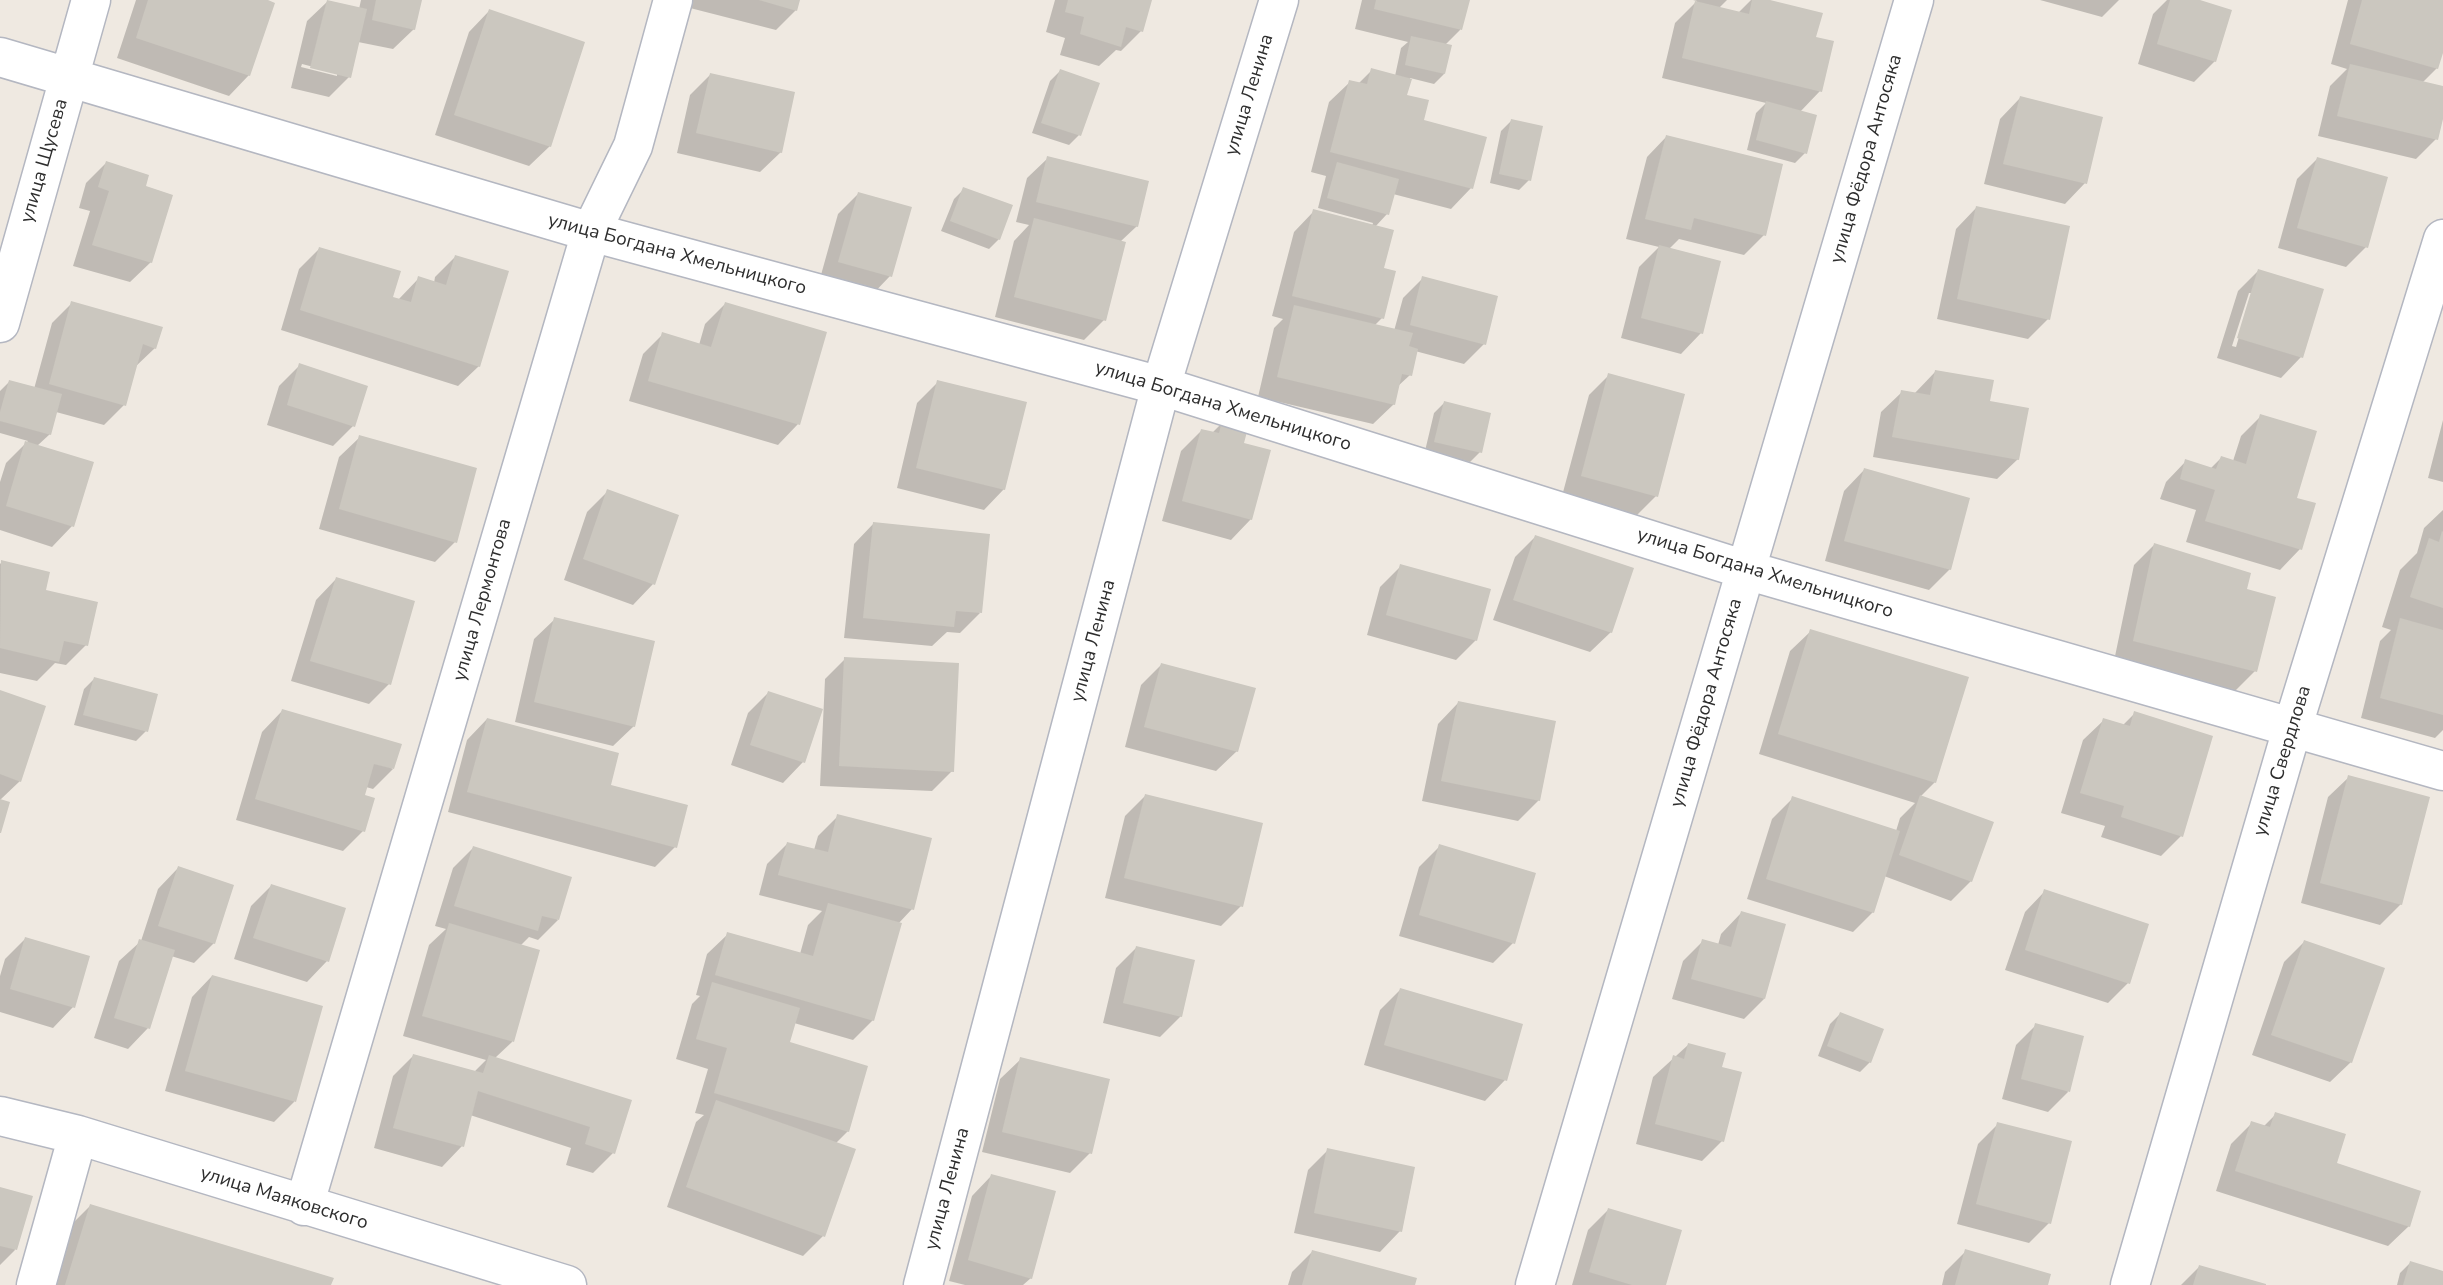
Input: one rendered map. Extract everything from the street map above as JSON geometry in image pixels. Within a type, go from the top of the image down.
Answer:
[{"type":"street","name":"улица Щусева","points":[[0,323],[91,0]]},
{"type":"street","name":"улица Лермонтова","points":[[304,1206],[591,232],[632,146],[673,0]]},
{"type":"street","name":"улица Ленина","points":[[923,1285],[1161,386],[1279,0]]},
{"type":"street","name":"улица Фёдора Антосяка","points":[[1535,1285],[1914,0]]},
{"type":"street","name":"улица Богдана Хмельницкого","points":[[0,57],[591,232],[1161,386],[1746,570],[2443,771]]},
{"type":"street","name":"улица Свердлова","points":[[2130,1285],[2292,729],[2443,239]]},
{"type":"street","name":"улица Маяковского","points":[[0,1116],[78,1135],[567,1285]]},
{"type":"street","points":[[36,1285],[78,1135]]},
{"type":"building","points":[[148,0],[268,0],[275,3],[250,76],[136,38]]},
{"type":"building","points":[[327,0],[367,9],[351,78],[310,68]]},
{"type":"building","points":[[376,0],[422,0],[415,30],[372,20]]},
{"type":"building","points":[[759,0],[800,0],[797,11]]},
{"type":"building","points":[[1068,0],[1152,0],[1143,32],[1126,27],[1121,47],[1080,34],[1084,17],[1065,12]]},
{"type":"building","points":[[1376,0],[1470,0],[1462,30],[1374,9]]},
{"type":"building","points":[[1752,0],[1770,0],[1823,13],[1816,37],[1834,41],[1822,92],[1682,58],[1695,1],[1749,14]]},
{"type":"building","points":[[2170,0],[2200,0],[2232,10],[2216,62],[2157,44]]},
{"type":"building","points":[[2362,0],[2443,0],[2443,53],[2438,69],[2350,44]]},
{"type":"building","points":[[489,9],[585,42],[551,147],[454,115]]},
{"type":"building","points":[[1411,36],[1452,45],[1445,74],[1405,65]]},
{"type":"building","points":[[2350,64],[2443,86],[2443,119],[2438,140],[2337,116]]},
{"type":"building","points":[[1371,68],[1412,79],[1407,95],[1429,100],[1424,120],[1487,137],[1473,189],[1330,152],[1349,80],[1367,84]]},
{"type":"building","points":[[1060,69],[1100,83],[1081,136],[1041,123]]},
{"type":"building","points":[[710,73],[795,92],[782,153],[696,133]]},
{"type":"building","points":[[2020,96],[2103,117],[2087,184],[2003,164]]},
{"type":"building","points":[[1766,101],[1817,115],[1807,154],[1756,140]]},
{"type":"building","points":[[1511,119],[1543,126],[1531,181],[1499,174]]},
{"type":"building","points":[[1666,135],[1783,164],[1766,236],[1694,218],[1691,230],[1645,219]]},
{"type":"building","points":[[1047,156],[1149,181],[1138,227],[1036,202]]},
{"type":"building","points":[[2317,157],[2388,177],[2368,248],[2297,228]]},
{"type":"building","points":[[106,161],[149,175],[146,186],[173,195],[152,263],[92,245],[109,191],[98,187]]},
{"type":"building","points":[[1337,162],[1399,179],[1389,215],[1327,198]]},
{"type":"building","points":[[963,187],[1013,205],[1000,240],[950,221]]},
{"type":"building","points":[[858,192],[912,207],[892,277],[838,262]]},
{"type":"building","points":[[1976,206],[2070,226],[2050,320],[1957,299]]},
{"type":"building","points":[[1313,209],[1394,230],[1384,268],[1396,271],[1384,319],[1292,296]]},
{"type":"building","points":[[1034,218],[1126,242],[1106,321],[1014,297]]},
{"type":"building","points":[[1659,245],[1721,261],[1703,334],[1641,318]]},
{"type":"building","points":[[319,247],[401,271],[393,297],[411,302],[418,276],[446,285],[455,255],[509,271],[480,367],[300,310]]},
{"type":"building","points":[[2258,269],[2324,289],[2303,358],[2237,338]]},
{"type":"building","points":[[1422,276],[1498,296],[1486,345],[1410,325]]},
{"type":"building","points":[[71,301],[163,327],[156,349],[143,344],[126,406],[49,384]]},
{"type":"building","points":[[725,302],[827,332],[800,425],[648,381],[662,332],[711,347]]},
{"type":"building","points":[[1294,305],[1413,333],[1409,346],[1418,349],[1412,376],[1402,374],[1395,405],[1277,377]]},
{"type":"building","points":[[299,363],[368,386],[355,427],[287,405]]},
{"type":"building","points":[[1935,370],[1994,380],[1990,401],[2029,408],[2019,460],[1892,437],[1901,390],[1930,395]]},
{"type":"building","points":[[1608,373],[1685,394],[1658,497],[1581,476]]},
{"type":"building","points":[[9,380],[62,394],[51,435],[0,421]]},
{"type":"building","points":[[937,380],[1027,402],[1005,490],[916,468]]},
{"type":"building","points":[[1444,401],[1491,413],[1482,453],[1434,442]]},
{"type":"building","points":[[2260,414],[2317,431],[2297,498],[2316,503],[2302,550],[2205,521],[2215,490],[2180,479],[2185,459],[2216,469],[2221,456],[2246,464]]},
{"type":"building","points":[[1222,421],[1248,428],[1244,443],[1271,450],[1252,520],[1182,501],[1201,429],[1219,433]]},
{"type":"building","points":[[359,435],[477,468],[457,543],[339,509]]},
{"type":"building","points":[[25,441],[94,462],[74,527],[6,506]]},
{"type":"building","points":[[1864,468],[1970,498],[1951,570],[1844,541]]},
{"type":"building","points":[[607,489],[679,515],[655,585],[583,559]]},
{"type":"building","points":[[873,522],[990,534],[982,613],[956,611],[954,627],[863,618]]},
{"type":"building","points":[[2442,531],[2443,608],[2410,597],[2429,538],[2439,542]]},
{"type":"building","points":[[1535,535],[1634,568],[1612,633],[1513,600]]},
{"type":"building","points":[[2154,543],[2251,573],[2247,589],[2276,597],[2257,672],[2133,641]]},
{"type":"building","points":[[1,560],[50,572],[46,590],[98,602],[88,646],[64,641],[59,662],[0,648]]},
{"type":"building","points":[[1400,564],[1491,589],[1477,641],[1386,615]]},
{"type":"building","points":[[336,577],[415,601],[391,685],[310,661]]},
{"type":"building","points":[[554,617],[655,641],[635,727],[534,702]]},
{"type":"building","points":[[2400,618],[2443,630],[2443,715],[2380,698]]},
{"type":"building","points":[[1810,629],[1969,677],[1936,783],[1778,734]]},
{"type":"building","points":[[844,657],[959,663],[954,772],[839,766]]},
{"type":"building","points":[[1161,663],[1256,688],[1238,752],[1144,727]]},
{"type":"building","points":[[94,677],[158,694],[148,732],[83,715]]},
{"type":"building","points":[[0,690],[46,706],[21,782],[0,774]]},
{"type":"building","points":[[768,691],[823,709],[805,763],[750,745]]},
{"type":"building","points":[[1458,701],[1556,721],[1540,801],[1441,781]]},
{"type":"building","points":[[282,709],[402,744],[394,769],[374,764],[365,795],[375,798],[365,832],[255,799]]},
{"type":"building","points":[[2134,711],[2213,736],[2183,837],[2121,817],[2124,806],[2080,793],[2103,718],[2130,726]]},
{"type":"building","points":[[487,718],[619,753],[611,785],[688,805],[677,848],[467,792]]},
{"type":"building","points":[[2348,775],[2430,797],[2402,905],[2320,883]]},
{"type":"building","points":[[1145,794],[1263,823],[1243,907],[1124,878]]},
{"type":"building","points":[[1920,795],[1994,822],[1972,882],[1899,855]]},
{"type":"building","points":[[1792,796],[1900,831],[1874,913],[1766,879]]},
{"type":"building","points":[[0,799],[10,802],[1,833],[0,833]]},
{"type":"building","points":[[837,814],[932,838],[914,910],[778,875],[787,842],[828,852]]},
{"type":"building","points":[[1439,844],[1536,873],[1515,944],[1419,915]]},
{"type":"building","points":[[473,846],[572,877],[559,920],[542,916],[538,931],[454,906]]},
{"type":"building","points":[[178,866],[234,885],[215,944],[158,926]]},
{"type":"building","points":[[271,884],[346,908],[329,962],[253,938]]},
{"type":"building","points":[[2044,889],[2149,924],[2130,984],[2025,950]]},
{"type":"building","points":[[828,903],[902,923],[874,1021],[715,975],[727,932],[813,956]]},
{"type":"building","points":[[1741,911],[1786,924],[1765,999],[1691,979],[1702,939],[1731,947]]},
{"type":"building","points":[[449,923],[540,950],[514,1042],[422,1016]]},
{"type":"building","points":[[25,937],[90,956],[75,1008],[10,989]]},
{"type":"building","points":[[139,939],[175,950],[150,1029],[114,1018]]},
{"type":"building","points":[[2304,940],[2385,968],[2352,1063],[2271,1035]]},
{"type":"building","points":[[1136,946],[1195,960],[1182,1017],[1123,1003]]},
{"type":"building","points":[[212,975],[323,1006],[296,1102],[185,1071]]},
{"type":"building","points":[[712,982],[800,1008],[790,1042],[868,1066],[849,1132],[714,1093],[727,1048],[696,1039]]},
{"type":"building","points":[[1400,988],[1523,1024],[1507,1081],[1384,1045]]},
{"type":"building","points":[[1840,1012],[1884,1029],[1871,1063],[1827,1046]]},
{"type":"building","points":[[2035,1023],[2084,1036],[2070,1092],[2021,1079]]},
{"type":"building","points":[[1688,1043],[1726,1053],[1722,1067],[1742,1072],[1724,1142],[1655,1124],[1673,1055],[1684,1059]]},
{"type":"building","points":[[413,1054],[483,1073],[489,1055],[632,1100],[615,1154],[585,1144],[590,1127],[478,1091],[464,1147],[393,1128]]},
{"type":"building","points":[[1020,1057],[1110,1079],[1092,1154],[1002,1132]]},
{"type":"building","points":[[716,1100],[856,1149],[825,1237],[686,1187]]},
{"type":"building","points":[[2275,1112],[2346,1134],[2337,1163],[2421,1191],[2410,1227],[2235,1171],[2251,1121],[2270,1127]]},
{"type":"building","points":[[1997,1122],[2072,1141],[2051,1224],[1976,1204]]},
{"type":"building","points":[[1327,1148],[1415,1167],[1402,1232],[1314,1213]]},
{"type":"building","points":[[991,1174],[1056,1191],[1032,1279],[968,1260]]},
{"type":"building","points":[[0,1187],[33,1196],[17,1250],[0,1246]]},
{"type":"building","points":[[90,1204],[334,1278],[331,1285],[65,1285]]},
{"type":"building","points":[[1608,1208],[1682,1230],[1666,1285],[1632,1285],[1589,1272]]},
{"type":"building","points":[[1965,1249],[2051,1274],[2048,1285],[1955,1285]]},
{"type":"building","points":[[1312,1250],[1417,1278],[1415,1285],[1302,1285]]},
{"type":"building","points":[[2410,1261],[2443,1271],[2443,1285],[2403,1285]]},
{"type":"building","points":[[2199,1265],[2266,1284],[2266,1285],[2193,1285]]}]
